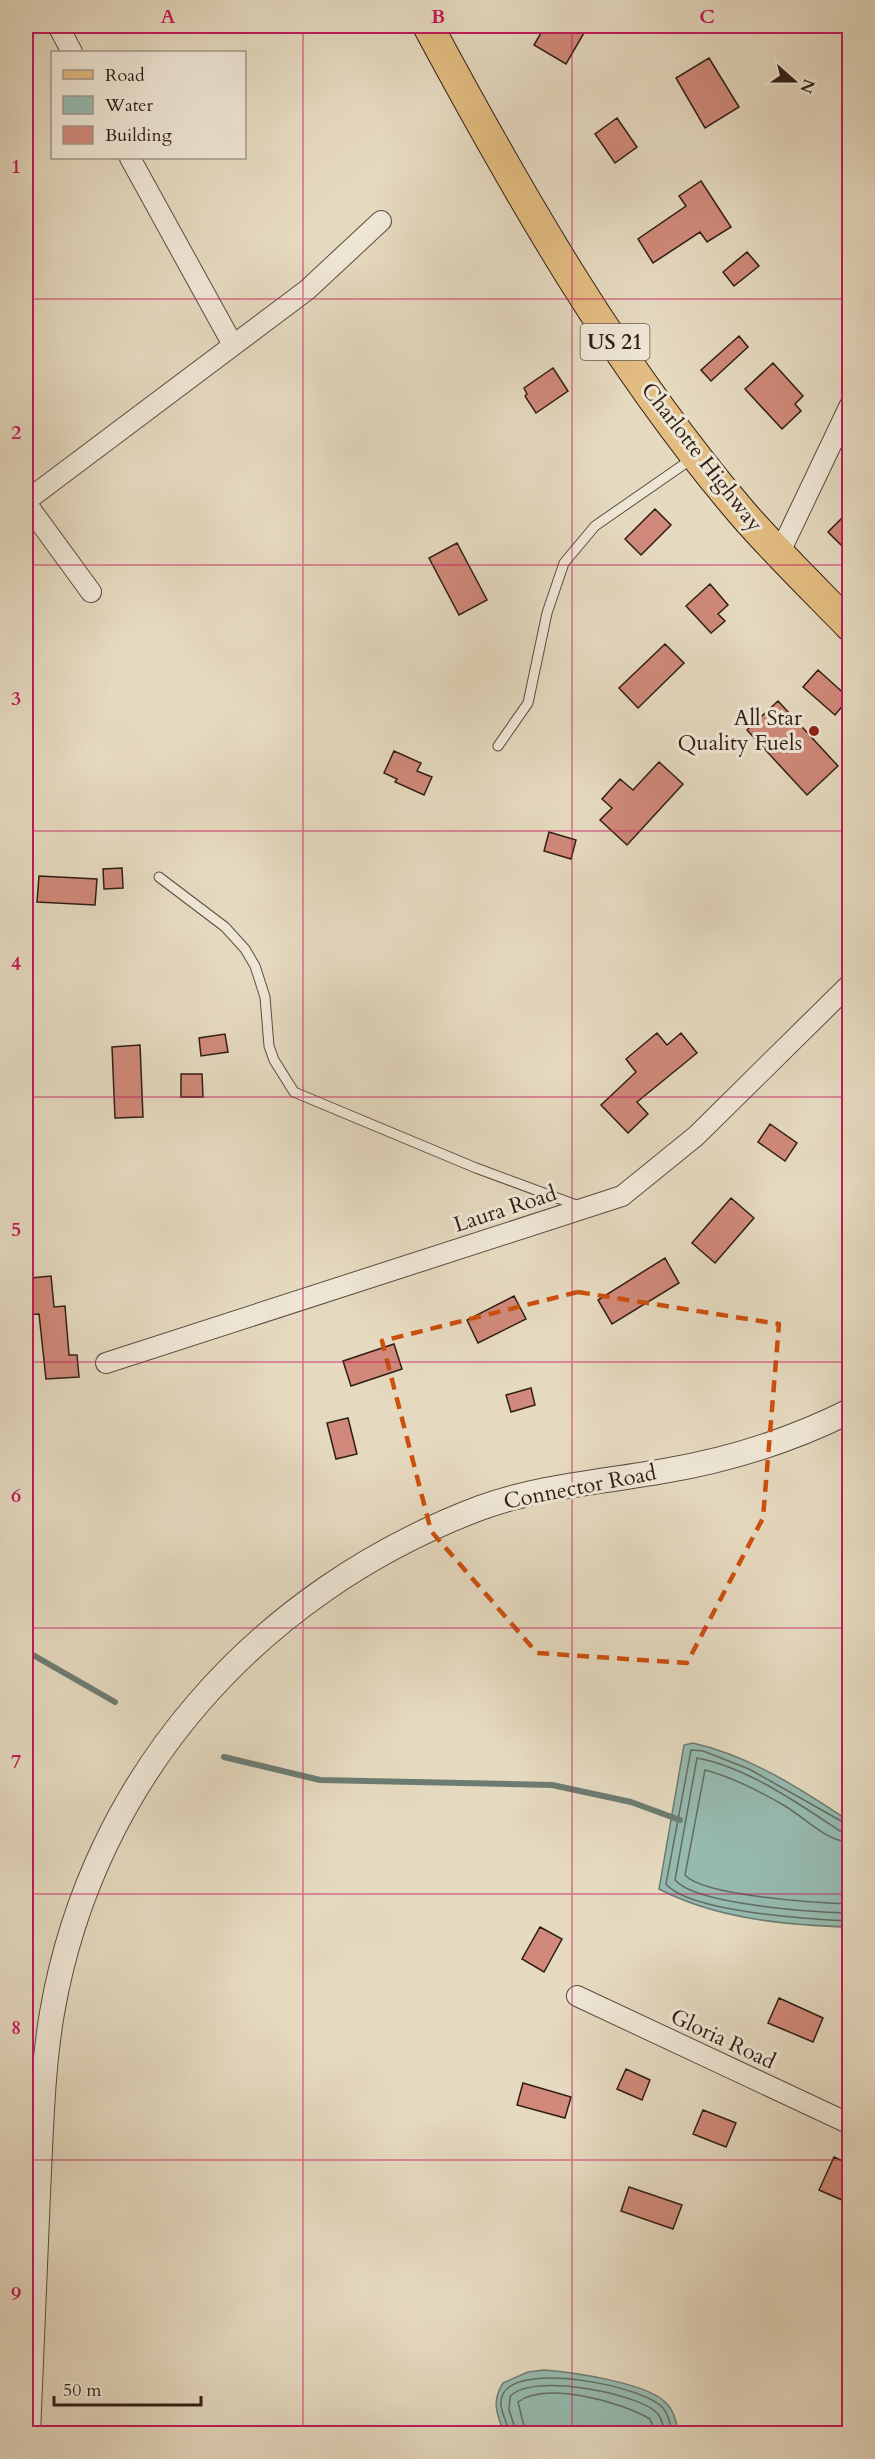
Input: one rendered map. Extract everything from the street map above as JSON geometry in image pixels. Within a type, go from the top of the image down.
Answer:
[{"type":"main road","name":"Charlotte Highway","points":[[428,26],[495,150],[613,339],[652,396],[743,514],[849,626]]},
{"type":"street","points":[[58,26],[71,51]]},
{"type":"street","points":[[131,159],[233,345]]},
{"type":"street","points":[[91,592],[26,502],[307,290],[381,221]]},
{"type":"street","points":[[780,552],[849,405]]},
{"type":"street","name":"Laura Road","points":[[106,1363],[622,1196],[696,1136],[849,984]]},
{"type":"street","name":"Connector Road","points":[[28,2433],[45,2067],[63,1960],[78,1906],[120,1815],[180,1723],[230,1668],[261,1638],[304,1603],[352,1570],[412,1537],[483,1507],[543,1490],[719,1460],[809,1431],[849,1411]]},
{"type":"street","name":"Gloria Road","points":[[577,1996],[849,2124]]},
{"type":"lane","points":[[498,746],[528,703],[548,613],[564,563],[594,526],[697,454]]},
{"type":"lane","points":[[159,877],[225,927],[245,949],[255,966],[265,997],[269,1046],[274,1060],[294,1092],[476,1168],[585,1208]]},
{"type":"highlighted area","points":[[578,1292],[779,1324],[763,1518],[687,1663],[537,1653],[431,1531],[382,1341]]},
{"type":"water","points":[[693,1743],[755,1765],[794,1786],[849,1821],[849,1927],[752,1919],[704,1907],[659,1889],[684,1745]]},
{"type":"water","points":[[544,2370],[609,2380],[644,2390],[658,2397],[670,2407],[679,2433],[504,2433],[497,2414],[496,2402],[503,2383],[528,2372]]},
{"type":"building","points":[[545,26],[588,26],[566,64],[534,45]]},
{"type":"building","points":[[709,58],[739,107],[705,128],[676,78]]},
{"type":"building","points":[[617,118],[637,147],[615,163],[595,134]]},
{"type":"building","points":[[701,181],[731,227],[707,242],[700,232],[653,263],[638,239],[686,206],[679,196]]},
{"type":"building","points":[[747,252],[759,266],[734,286],[723,272]]},
{"type":"building","points":[[739,336],[748,347],[711,381],[701,370]]},
{"type":"building","points":[[773,363],[803,396],[795,404],[801,411],[782,429],[745,389]]},
{"type":"building","points":[[553,368],[568,391],[536,413],[525,396],[527,394],[524,388]]},
{"type":"building","points":[[655,509],[671,525],[641,555],[625,539]]},
{"type":"building","points":[[849,511],[849,553],[828,532]]},
{"type":"building","points":[[457,543],[487,600],[459,615],[429,558]]},
{"type":"building","points":[[710,584],[728,605],[718,614],[725,621],[711,633],[686,606]]},
{"type":"building","points":[[665,644],[684,663],[638,708],[619,688]]},
{"type":"building","points":[[818,670],[849,698],[835,715],[803,687]]},
{"type":"building","points":[[778,701],[838,766],[807,795],[747,730]]},
{"type":"building","points":[[394,751],[421,763],[417,771],[432,777],[424,795],[395,782],[397,779],[384,773]]},
{"type":"building","points":[[659,762],[683,784],[627,845],[600,820],[612,808],[602,799],[620,779],[633,790]]},
{"type":"building","points":[[549,832],[576,840],[571,859],[544,851]]},
{"type":"building","points":[[122,868],[123,888],[104,889],[103,869]]},
{"type":"building","points":[[39,876],[97,879],[95,905],[37,902]]},
{"type":"building","points":[[657,1033],[667,1045],[681,1033],[697,1053],[637,1102],[648,1114],[628,1133],[601,1105],[636,1072],[626,1059]]},
{"type":"building","points":[[225,1034],[228,1052],[201,1056],[199,1038]]},
{"type":"building","points":[[140,1045],[143,1117],[115,1118],[112,1047]]},
{"type":"building","points":[[181,1074],[202,1074],[203,1097],[181,1097]]},
{"type":"building","points":[[770,1124],[797,1143],[785,1161],[758,1142]]},
{"type":"building","points":[[731,1198],[754,1218],[715,1263],[692,1243]]},
{"type":"building","points":[[665,1258],[679,1283],[612,1324],[598,1300]]},
{"type":"building","points":[[51,1276],[54,1307],[65,1306],[69,1355],[77,1355],[79,1377],[46,1379],[39,1314],[26,1315],[26,1293],[32,1292],[31,1278]]},
{"type":"building","points":[[514,1296],[526,1319],[478,1343],[467,1320]]},
{"type":"building","points":[[394,1344],[402,1369],[351,1386],[343,1361]]},
{"type":"building","points":[[531,1388],[535,1405],[511,1412],[506,1395]]},
{"type":"building","points":[[348,1418],[357,1454],[336,1459],[327,1423]]},
{"type":"building","points":[[540,1927],[562,1939],[544,1972],[522,1959]]},
{"type":"building","points":[[779,1998],[823,2018],[813,2042],[768,2023]]},
{"type":"building","points":[[626,2069],[650,2080],[642,2100],[617,2089]]},
{"type":"building","points":[[523,2083],[571,2097],[565,2118],[517,2105]]},
{"type":"building","points":[[703,2110],[736,2123],[726,2147],[693,2134]]},
{"type":"building","points":[[834,2157],[849,2164],[849,2203],[819,2190]]},
{"type":"building","points":[[629,2187],[682,2205],[673,2229],[621,2211]]},
{"type":"waterway","points":[[26,1651],[115,1702]]},
{"type":"waterway","points":[[224,1757],[320,1780],[552,1785],[631,1802],[680,1820]]},
{"type":"place","name":"All Star Quality Fuels","points":[[814,731]]}]
